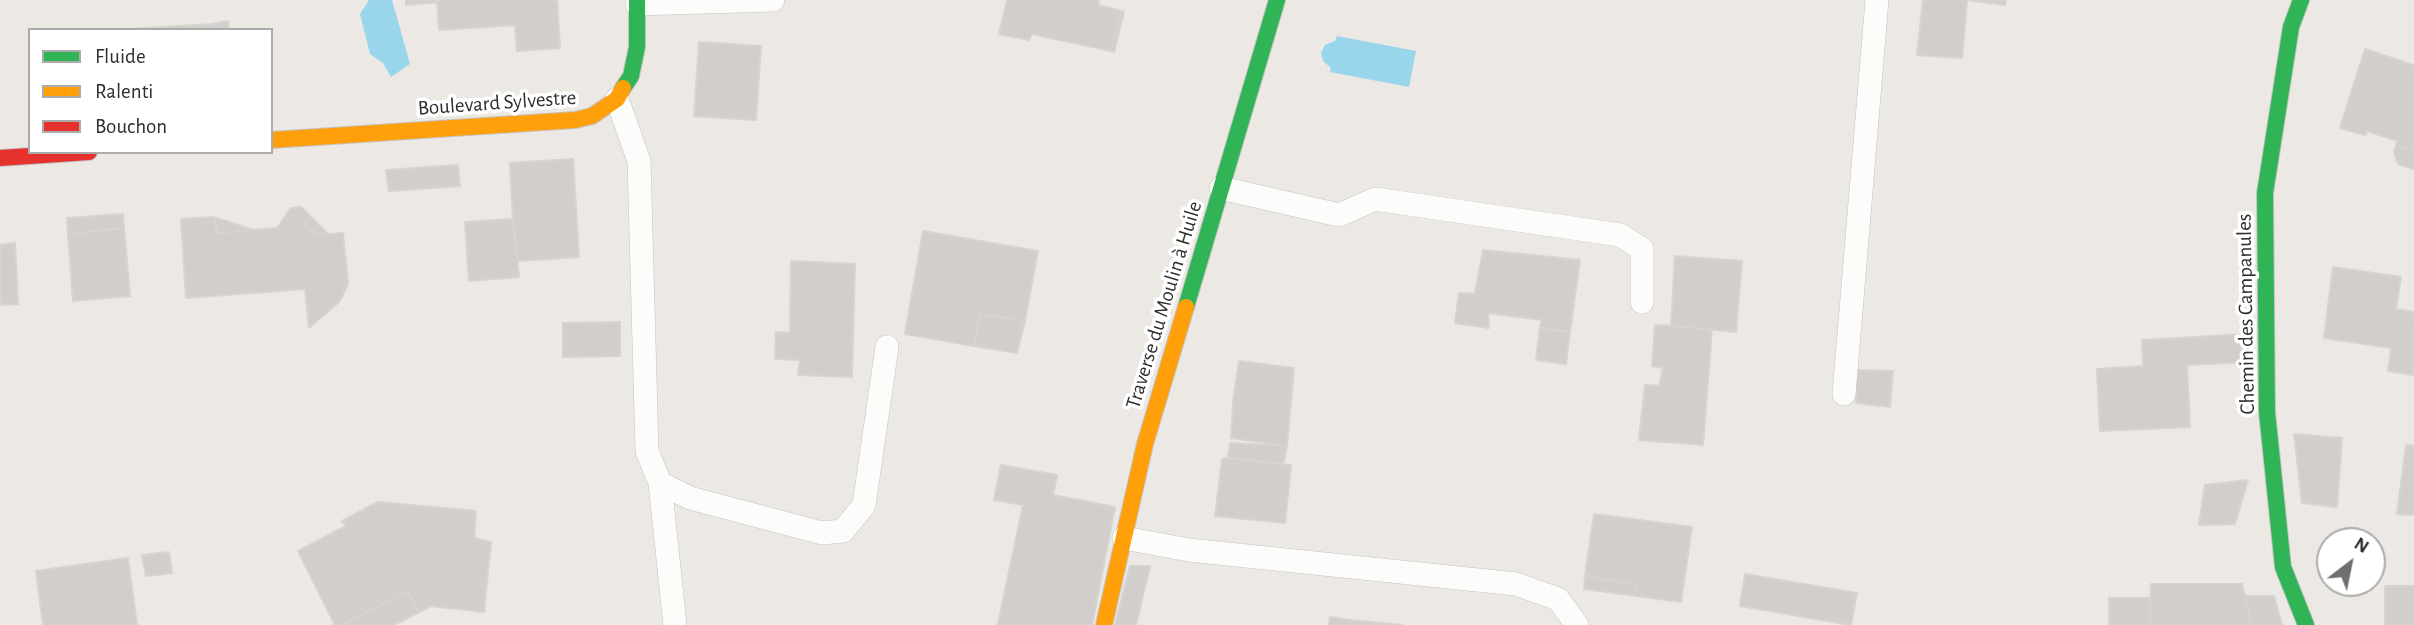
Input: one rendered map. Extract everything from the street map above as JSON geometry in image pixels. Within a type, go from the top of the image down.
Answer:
[{"type":"street","name":"Traverse du Moulin à Huile","points":[[1104,625],[1144,444],[1277,0]]},
{"type":"street","name":"Chemin des Campanules","points":[[2301,0],[2291,27],[2265,193],[2267,399],[2283,567],[2306,625]]},
{"type":"street","points":[[617,99],[631,76],[637,47],[637,2]]},
{"type":"street","name":"Boulevard Sylvestre","points":[[273,140],[575,120],[592,116],[617,99]]},
{"type":"street","points":[[0,158],[59,154]]},
{"type":"lane","points":[[637,2],[773,0]]},
{"type":"lane","points":[[1844,394],[1877,0]]},
{"type":"lane","points":[[617,99],[639,161],[647,452],[660,483],[675,625]]},
{"type":"lane","points":[[1221,188],[1339,215],[1375,200],[1619,235],[1642,249],[1642,302]]},
{"type":"lane","points":[[660,483],[690,498],[822,533],[843,531],[864,505],[887,347]]},
{"type":"lane","points":[[1124,538],[1188,550],[1516,584],[1558,599],[1577,625]]},
{"type":"water","points":[[369,0],[392,0],[410,64],[391,77],[383,63],[370,54],[360,14]]},
{"type":"water","points":[[1337,36],[1416,51],[1409,87],[1330,72],[1331,68],[1323,61],[1321,53],[1325,45],[1335,41]]},
{"type":"building","points":[[406,0],[437,0],[438,2],[406,5]]},
{"type":"building","points":[[437,0],[557,0],[560,48],[517,51],[515,25],[439,30]]},
{"type":"building","points":[[1007,0],[1099,0],[1098,5],[1121,11],[1111,51],[1032,34],[1029,40],[999,34]]},
{"type":"building","points":[[1923,0],[1967,0],[1962,58],[1917,55]]},
{"type":"building","points":[[1967,0],[2006,0],[2005,5]]},
{"type":"building","points":[[1121,11],[1124,12],[1114,52],[1111,51]]},
{"type":"building","points":[[228,21],[229,28],[214,28],[213,24]]},
{"type":"building","points":[[213,24],[214,28],[147,28]]},
{"type":"building","points":[[699,42],[761,46],[756,120],[694,116]]},
{"type":"building","points":[[2365,49],[2414,65],[2414,151],[2396,145],[2398,141],[2367,131],[2365,135],[2340,128]]},
{"type":"building","points":[[2396,145],[2414,151],[2414,169],[2398,164],[2394,152]]},
{"type":"building","points":[[573,159],[579,257],[518,261],[510,163]]},
{"type":"building","points":[[458,165],[460,186],[389,191],[386,170]]},
{"type":"building","points":[[301,207],[310,216],[304,223],[317,235],[343,233],[348,284],[340,301],[309,328],[305,289],[186,298],[181,219],[214,217],[217,233],[277,228],[291,208]]},
{"type":"building","points":[[123,214],[124,228],[68,234],[67,218]]},
{"type":"building","points":[[310,216],[328,234],[317,235],[304,223]]},
{"type":"building","points":[[214,217],[253,230],[217,233]]},
{"type":"building","points":[[513,219],[519,277],[469,281],[465,222]]},
{"type":"building","points":[[124,228],[130,296],[73,301],[68,234]]},
{"type":"building","points":[[923,231],[1038,251],[1025,321],[980,314],[974,346],[905,334]]},
{"type":"building","points":[[15,243],[18,304],[0,305],[0,245]]},
{"type":"building","points":[[1483,250],[1580,260],[1570,332],[1540,328],[1542,320],[1488,313],[1489,328],[1455,323],[1459,293],[1475,294]]},
{"type":"building","points":[[1675,256],[1742,261],[1736,332],[1671,326]]},
{"type":"building","points":[[791,261],[855,264],[852,377],[798,375],[800,360],[775,359],[776,332],[790,333]]},
{"type":"building","points":[[2333,267],[2401,277],[2396,309],[2414,312],[2413,375],[2388,371],[2391,348],[2324,338]]},
{"type":"building","points":[[980,314],[1025,321],[1017,353],[974,346]]},
{"type":"building","points":[[620,322],[620,356],[563,357],[563,323]]},
{"type":"building","points":[[1655,325],[1712,329],[1703,445],[1639,440],[1645,385],[1659,386],[1663,368],[1652,366]]},
{"type":"building","points":[[1540,328],[1570,332],[1566,364],[1536,360]]},
{"type":"building","points":[[2246,334],[2249,362],[2187,365],[2190,427],[2100,431],[2097,369],[2143,366],[2142,340]]},
{"type":"building","points":[[1239,361],[1294,368],[1287,446],[1231,438]]},
{"type":"building","points":[[1856,370],[1893,371],[1890,407],[1856,403]]},
{"type":"building","points":[[2294,434],[2342,438],[2337,507],[2302,503]]},
{"type":"building","points":[[1230,443],[1287,446],[1283,464],[1228,458]]},
{"type":"building","points":[[2406,445],[2414,446],[2414,515],[2397,514]]},
{"type":"building","points":[[1222,459],[1291,465],[1285,523],[1215,516]]},
{"type":"building","points":[[1001,465],[1057,475],[1053,495],[1115,507],[1092,625],[998,624],[1023,505],[994,500]]},
{"type":"building","points":[[2248,480],[2235,524],[2199,525],[2205,485]]},
{"type":"building","points":[[378,502],[476,511],[474,538],[491,542],[484,612],[431,606],[419,612],[408,591],[341,625],[335,625],[298,551],[346,526],[342,521]]},
{"type":"building","points":[[1594,514],[1692,527],[1681,602],[1636,596],[1638,585],[1585,576]]},
{"type":"building","points":[[169,552],[172,573],[146,576],[142,555]]},
{"type":"building","points":[[128,558],[137,625],[43,625],[36,571]]},
{"type":"building","points":[[1130,566],[1150,566],[1136,625],[1115,625]]},
{"type":"building","points":[[1745,574],[1857,593],[1851,625],[1740,606]]},
{"type":"building","points":[[1585,576],[1638,585],[1636,596],[1584,589]]},
{"type":"building","points":[[2151,584],[2242,584],[2251,624],[2150,625]]},
{"type":"building","points":[[2386,586],[2414,586],[2414,625],[2385,625]]},
{"type":"building","points":[[408,591],[419,612],[394,625],[341,625]]},
{"type":"building","points":[[2245,596],[2274,596],[2282,625],[2251,624]]},
{"type":"building","points":[[2109,598],[2150,598],[2150,625],[2109,625]]},
{"type":"building","points":[[1330,617],[1350,620],[1349,625],[1329,625]]},
{"type":"building","points":[[1350,620],[1401,625],[1349,625]]},
{"type":"traffic: fast","points":[[623,88],[631,76],[637,47],[637,0]]},
{"type":"traffic: fast","points":[[1186,307],[1277,0]]},
{"type":"traffic: fast","points":[[2301,0],[2291,27],[2265,193],[2267,412],[2283,567],[2306,625]]},
{"type":"traffic: slow","points":[[273,140],[575,120],[592,116],[617,99],[623,88]]},
{"type":"traffic: slow","points":[[1104,625],[1145,444],[1186,307]]},
{"type":"traffic: jam","points":[[0,158],[59,154]]}]
